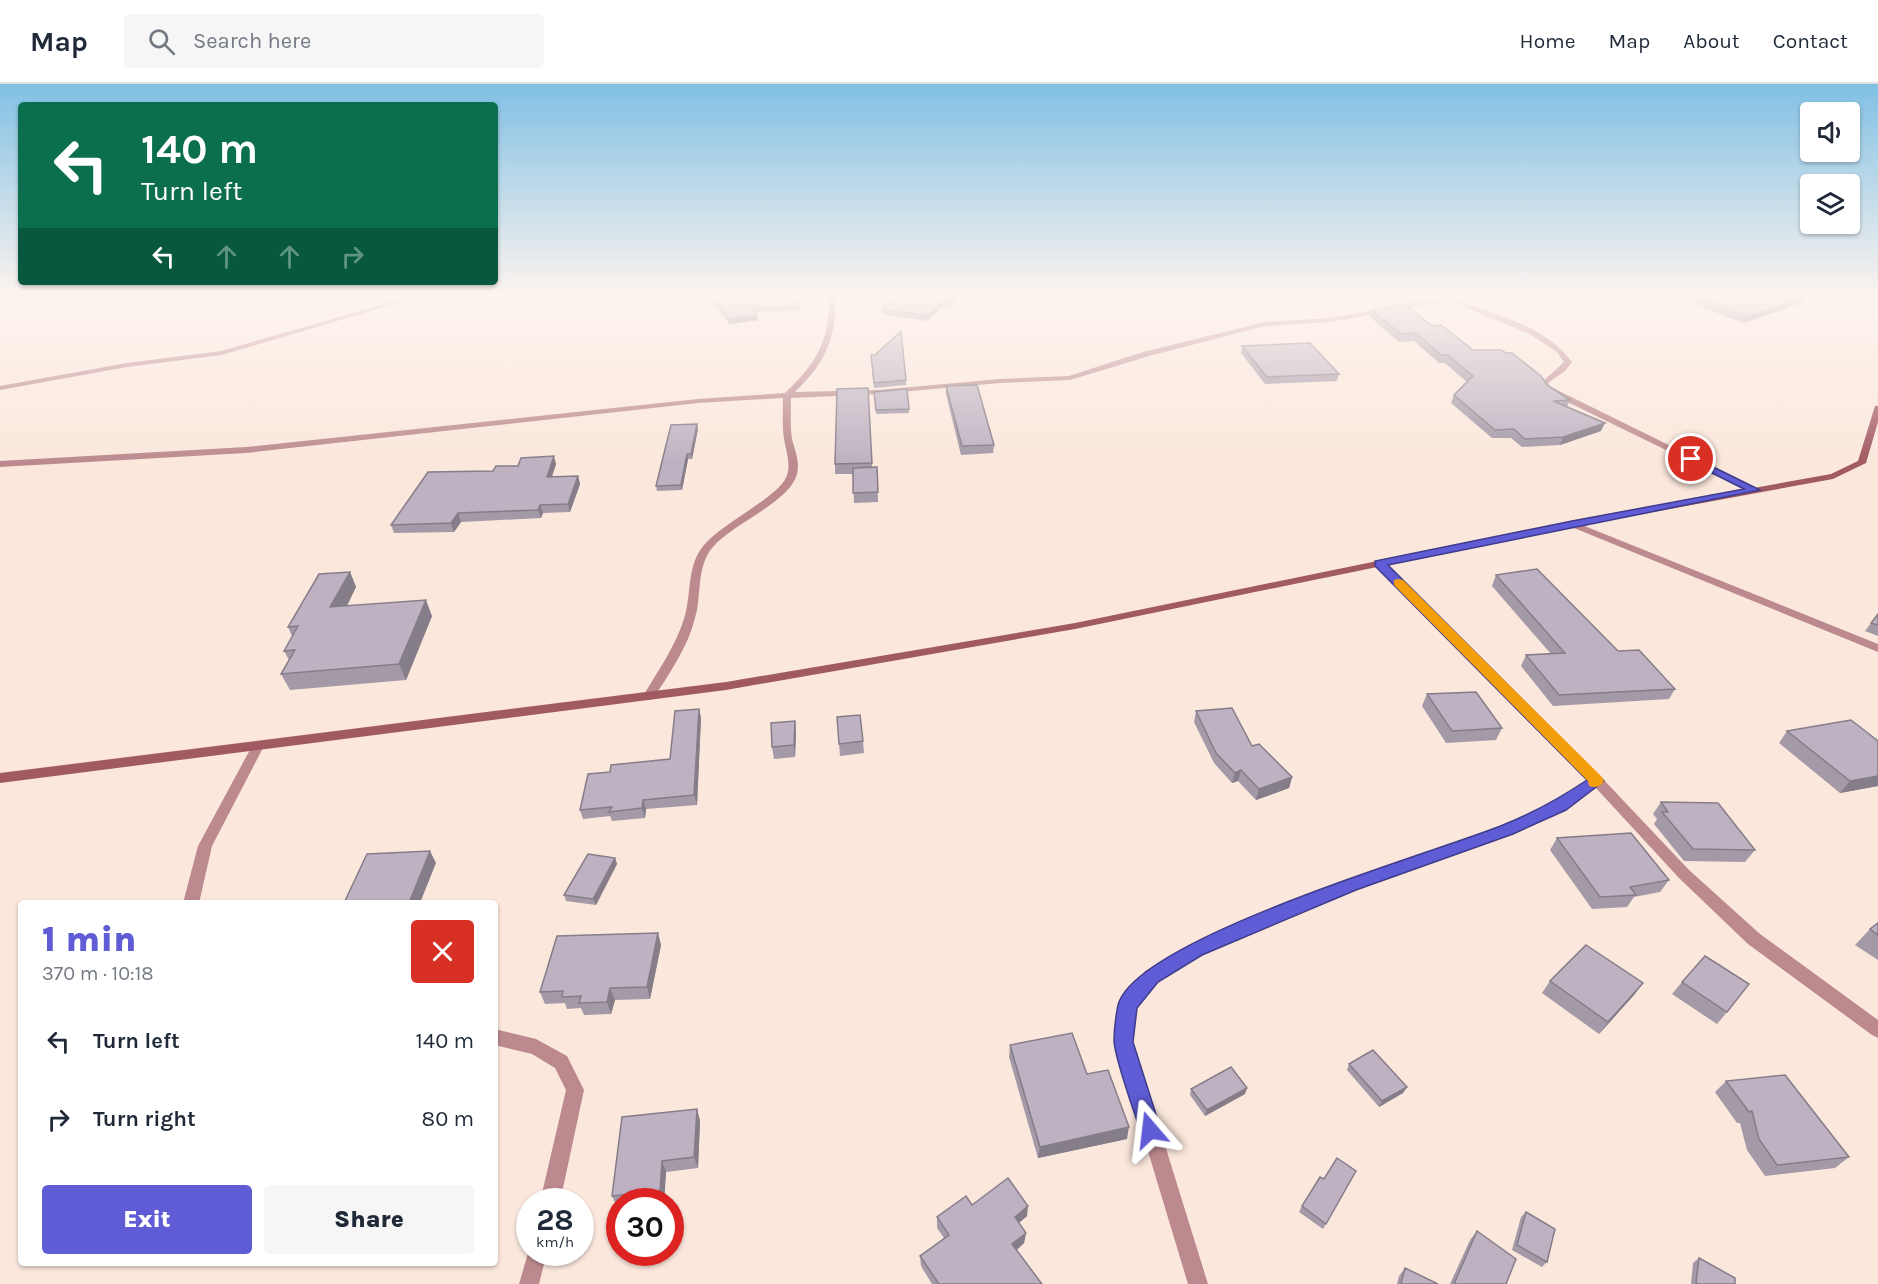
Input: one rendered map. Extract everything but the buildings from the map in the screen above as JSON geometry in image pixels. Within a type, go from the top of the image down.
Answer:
[{"type":"main road","points":[[0,778],[726,686],[1064,628],[1572,524],[1833,476],[1862,463],[1878,408]]},
{"type":"street","points":[[0,388],[116,367],[233,350]]},
{"type":"street","points":[[649,696],[674,655],[690,618],[697,567],[707,547],[734,523],[783,491],[792,475],[793,454],[788,438],[787,396],[813,372],[825,350]]},
{"type":"street","points":[[0,465],[246,450],[698,401],[878,392],[1000,381],[1078,377],[1162,350]]},
{"type":"street","points":[[1560,350],[1568,362],[1563,372],[1545,380],[1544,384],[1548,389],[1755,490]]},
{"type":"street","points":[[1572,524],[1878,648]]},
{"type":"street","points":[[1380,564],[1597,781],[1684,874],[1754,939],[1878,1030]]},
{"type":"street","points":[[192,900],[205,846],[258,746]]},
{"type":"street","points":[[1198,1284],[1124,1042],[1128,1005],[1151,976],[1195,950],[1350,885],[1508,830],[1560,806],[1597,781]]},
{"type":"street","points":[[498,1037],[536,1047],[561,1062],[575,1090],[553,1188]]},
{"type":"street","points":[[529,1284],[534,1266]]},
{"type":"slow traffic","points":[[1398,583],[1597,781],[1594,782]]},
{"type":"route","points":[[1150,1130],[1124,1042],[1128,1005],[1151,976],[1195,950],[1350,885],[1508,830],[1560,806],[1597,781],[1380,564],[1572,524],[1755,490],[1691,459]]}]
